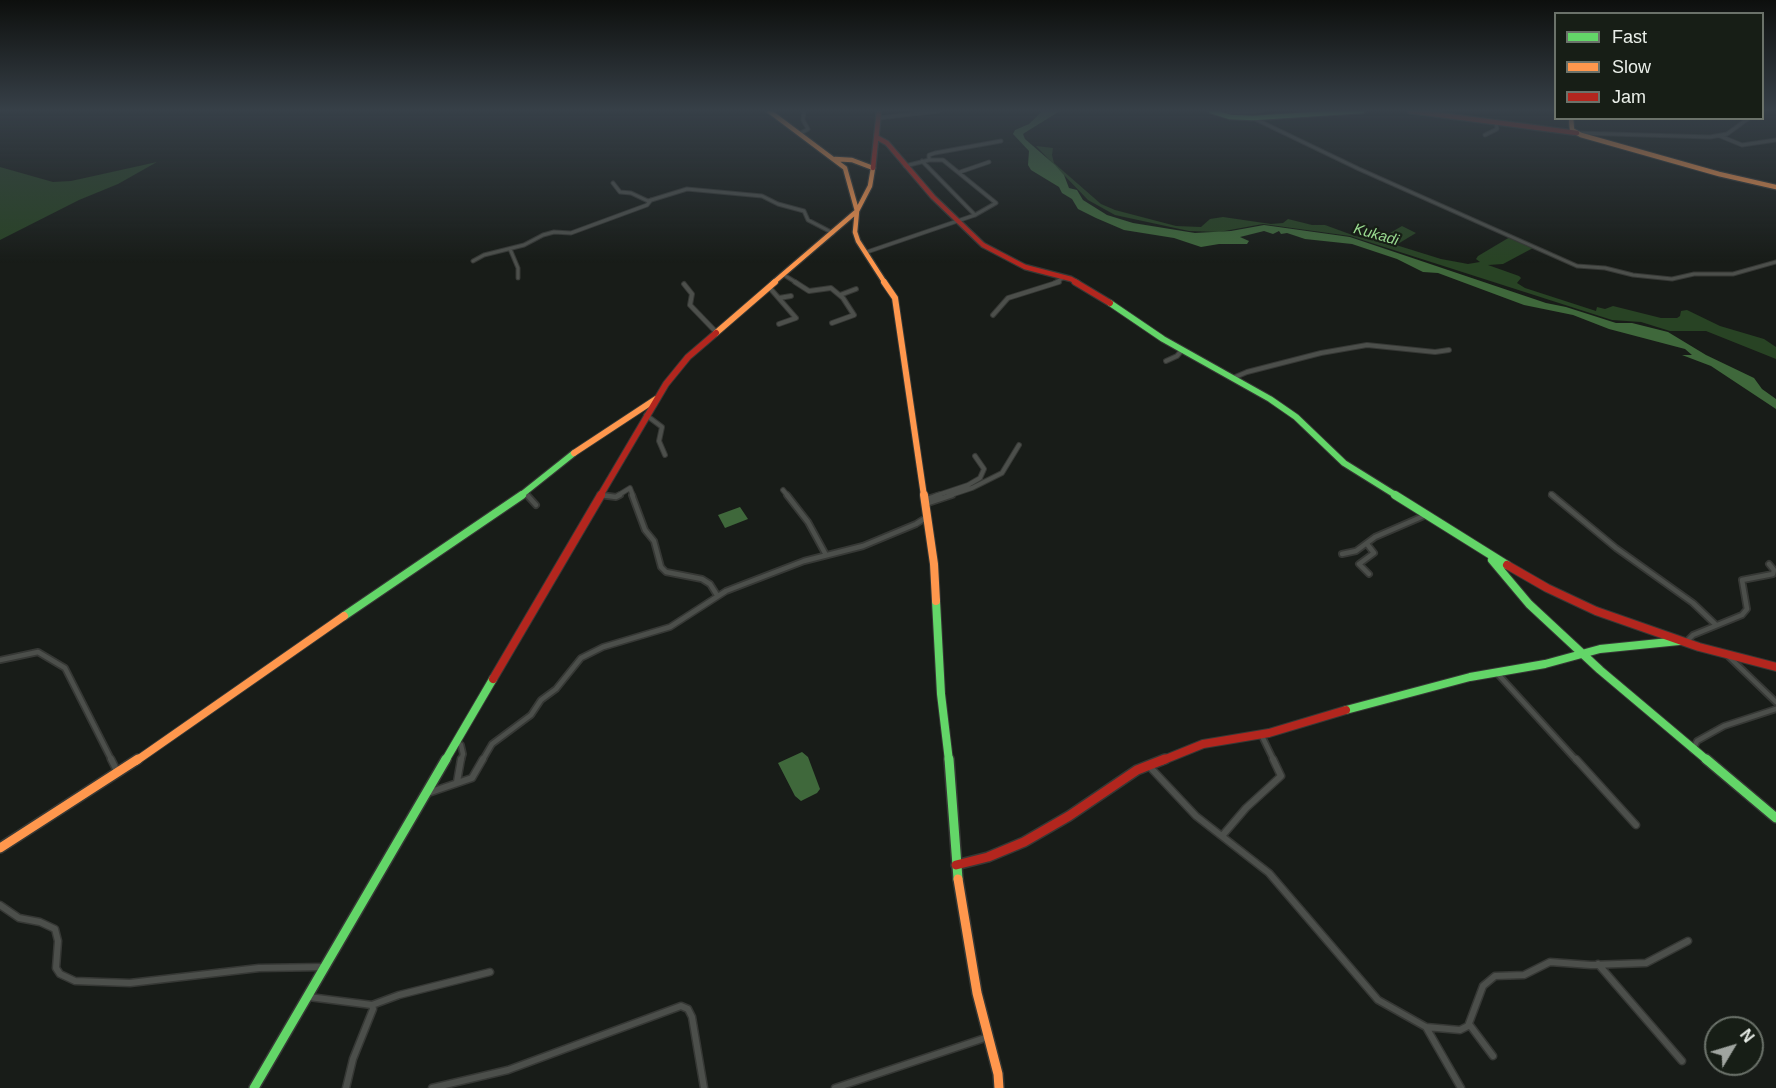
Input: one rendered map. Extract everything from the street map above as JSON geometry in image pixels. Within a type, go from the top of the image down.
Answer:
[{"type":"street","points":[[837,162],[848,174],[857,211]]},
{"type":"street","points":[[857,162],[873,168]]},
{"type":"street","points":[[874,162],[870,186],[854,220],[856,237],[895,298],[937,596],[941,694],[950,770],[956,865],[968,942],[998,1074],[999,1088]]},
{"type":"street","points":[[902,162],[983,245],[1019,264],[1065,277],[1102,297],[1150,331],[1296,417],[1344,463],[1490,556],[1570,600],[1684,641],[1776,667]]},
{"type":"street","points":[[905,166],[919,162]]},
{"type":"street","points":[[923,162],[975,215]]},
{"type":"street","points":[[867,252],[975,215],[996,203],[946,162]]},
{"type":"street","points":[[960,172],[989,162]]},
{"type":"street","points":[[1345,162],[1580,267],[1598,267],[1633,275],[1675,279],[1694,274],[1733,274],[1776,262]]},
{"type":"street","points":[[1675,162],[1776,187]]},
{"type":"street","points":[[613,183],[620,192],[651,200],[687,189],[762,196],[777,204],[804,210],[808,220],[833,233]]},
{"type":"street","points":[[473,261],[552,233],[571,233],[647,205],[651,200]]},
{"type":"street","points":[[254,1088],[656,399],[688,357],[857,211]]},
{"type":"street","points":[[510,249],[518,268],[518,278]]},
{"type":"street","points":[[784,275],[809,291],[831,288],[840,295],[854,315],[832,323]]},
{"type":"street","points":[[993,315],[1008,298],[1061,281],[1065,277]]},
{"type":"street","points":[[684,284],[692,294],[690,305],[716,332]]},
{"type":"street","points":[[769,287],[796,318],[778,324]]},
{"type":"street","points":[[840,295],[856,289]]},
{"type":"street","points":[[779,298],[791,296]]},
{"type":"street","points":[[1233,378],[1311,355],[1367,345],[1435,352],[1449,350]]},
{"type":"street","points":[[1166,361],[1177,356],[1182,350]]},
{"type":"street","points":[[0,848],[118,773],[494,512],[525,493],[581,447],[656,399]]},
{"type":"street","points":[[646,415],[659,423],[662,428],[659,441],[665,454]]},
{"type":"street","points":[[925,502],[972,488],[1002,473],[1019,445]]},
{"type":"street","points":[[925,502],[980,478],[984,469],[975,456]]},
{"type":"street","points":[[600,495],[616,496],[630,488],[645,530],[658,550],[658,561],[661,567],[666,572],[702,579],[710,584],[717,595]]},
{"type":"street","points":[[783,490],[808,522],[826,555]]},
{"type":"street","points":[[525,493],[536,504]]},
{"type":"street","points":[[1551,494],[1616,548],[1693,603],[1716,625]]},
{"type":"street","points":[[1342,554],[1356,551],[1375,537],[1426,515]]},
{"type":"street","points":[[425,794],[475,775],[492,744],[531,715],[541,700],[556,689],[581,658],[603,647],[670,627],[687,618],[717,595],[826,555],[863,546],[916,524],[927,517]]},
{"type":"street","points":[[1367,544],[1374,553],[1359,564],[1369,574]]},
{"type":"street","points":[[1490,556],[1529,604],[1581,653],[1776,818]]},
{"type":"street","points":[[956,865],[988,857],[1024,842],[1069,816],[1137,770],[1203,744],[1261,734],[1397,695],[1496,672],[1545,664],[1581,653],[1607,648],[1684,641],[1694,634],[1736,618],[1747,610],[1742,580],[1773,574],[1774,570],[1769,564]]},
{"type":"street","points":[[0,660],[38,652],[65,668],[118,773]]},
{"type":"street","points":[[1726,654],[1731,662],[1776,702]]},
{"type":"street","points":[[1496,672],[1635,825]]},
{"type":"street","points":[[1693,750],[1697,741],[1724,726],[1776,709]]},
{"type":"street","points":[[1222,836],[1246,808],[1281,776],[1261,734]]},
{"type":"street","points":[[456,742],[461,745],[463,754],[458,768],[458,783]]},
{"type":"street","points":[[1148,765],[1178,799],[1256,861],[1288,893],[1378,1000],[1426,1027],[1460,1030],[1469,1024],[1483,986],[1495,976],[1524,975],[1550,962],[1647,963],[1688,941]]},
{"type":"street","points":[[0,904],[19,918],[40,922],[55,929],[58,941],[56,968],[60,974],[75,981],[130,982],[259,968],[323,967]]},
{"type":"street","points":[[1598,964],[1682,1061]]},
{"type":"street","points":[[306,997],[372,1005],[399,995],[490,972]]},
{"type":"street","points":[[346,1088],[353,1059],[373,1010],[372,1005]]},
{"type":"street","points":[[432,1088],[508,1070],[577,1046],[660,1011],[681,1006],[688,1009],[692,1017],[704,1088]]},
{"type":"street","points":[[1469,1024],[1493,1056]]},
{"type":"street","points":[[1426,1027],[1461,1088]]},
{"type":"street","points":[[835,1088],[988,1037]]},
{"type":"shaded area","points":[[157,162],[118,184],[79,200],[0,240],[0,167],[53,182],[71,181]]},
{"type":"shaded area","points":[[1028,162],[1051,162],[1064,175],[1069,188],[1077,190],[1083,200],[1107,215],[1133,223],[1195,233],[1231,231],[1264,225],[1350,237],[1546,303],[1616,323],[1632,323],[1668,332],[1706,355],[1754,378],[1762,389],[1776,399],[1776,409],[1711,366],[1682,355],[1692,355],[1685,349],[1609,329],[1573,315],[1524,305],[1438,273],[1423,272],[1397,259],[1352,244],[1305,239],[1287,233],[1281,234],[1279,231],[1273,234],[1264,231],[1240,237],[1249,241],[1247,244],[1219,244],[1201,247],[1174,238],[1124,230],[1078,209],[1072,199],[1062,193],[1059,187],[1031,170]]},
{"type":"shaded area","points":[[1051,162],[1101,204],[1115,210],[1176,226],[1201,227],[1210,219],[1223,217],[1271,224],[1283,223],[1288,219],[1312,225],[1325,225],[1355,236],[1378,240],[1402,226],[1416,233],[1396,245],[1441,259],[1468,264],[1480,262],[1476,259],[1478,256],[1510,237],[1533,248],[1503,264],[1488,265],[1519,276],[1521,278],[1517,283],[1525,288],[1596,311],[1597,307],[1605,309],[1613,306],[1661,318],[1677,318],[1681,311],[1687,310],[1720,326],[1764,339],[1776,347],[1776,359],[1706,331],[1670,331],[1641,322],[1612,320],[1350,236],[1263,224],[1219,232],[1189,231],[1115,215],[1088,200]]},
{"type":"shaded area","points":[[740,507],[748,519],[725,528],[718,515]]},
{"type":"shaded area","points":[[802,752],[808,757],[820,789],[801,801],[795,796],[778,763]]},
{"type":"traffic: fast","points":[[1110,303],[1163,339],[1270,399],[1296,417],[1344,463],[1507,565]]},
{"type":"traffic: fast","points":[[344,616],[525,493],[574,453]]},
{"type":"traffic: fast","points":[[1492,560],[1529,604],[1600,670],[1776,818]]},
{"type":"traffic: fast","points":[[936,601],[941,694],[950,770],[958,879]]},
{"type":"traffic: fast","points":[[1346,710],[1470,677],[1545,664],[1600,649],[1679,641]]},
{"type":"traffic: fast","points":[[254,1088],[493,679]]},
{"type":"traffic: slow","points":[[716,333],[857,211],[845,168],[837,162]]},
{"type":"traffic: slow","points":[[857,162],[873,168],[870,186],[857,211],[855,232],[858,241],[895,298],[934,564],[936,601]]},
{"type":"traffic: slow","points":[[1676,162],[1776,187]]},
{"type":"traffic: slow","points":[[574,453],[656,399]]},
{"type":"traffic: slow","points":[[0,848],[132,763],[344,616]]},
{"type":"traffic: slow","points":[[958,879],[977,993],[998,1074],[999,1088]]},
{"type":"traffic: jam","points":[[873,168],[874,162]]},
{"type":"traffic: jam","points":[[903,162],[933,197],[983,245],[1025,267],[1071,279],[1110,303]]},
{"type":"traffic: jam","points":[[493,679],[666,384],[688,357],[716,333]]},
{"type":"traffic: jam","points":[[1507,565],[1547,588],[1596,611],[1699,647],[1776,667]]},
{"type":"traffic: jam","points":[[956,865],[988,857],[1024,842],[1069,816],[1137,770],[1203,744],[1269,733],[1346,710]]},
{"type":"water label","name":"Kukadi","points":[[1376,235]]}]
